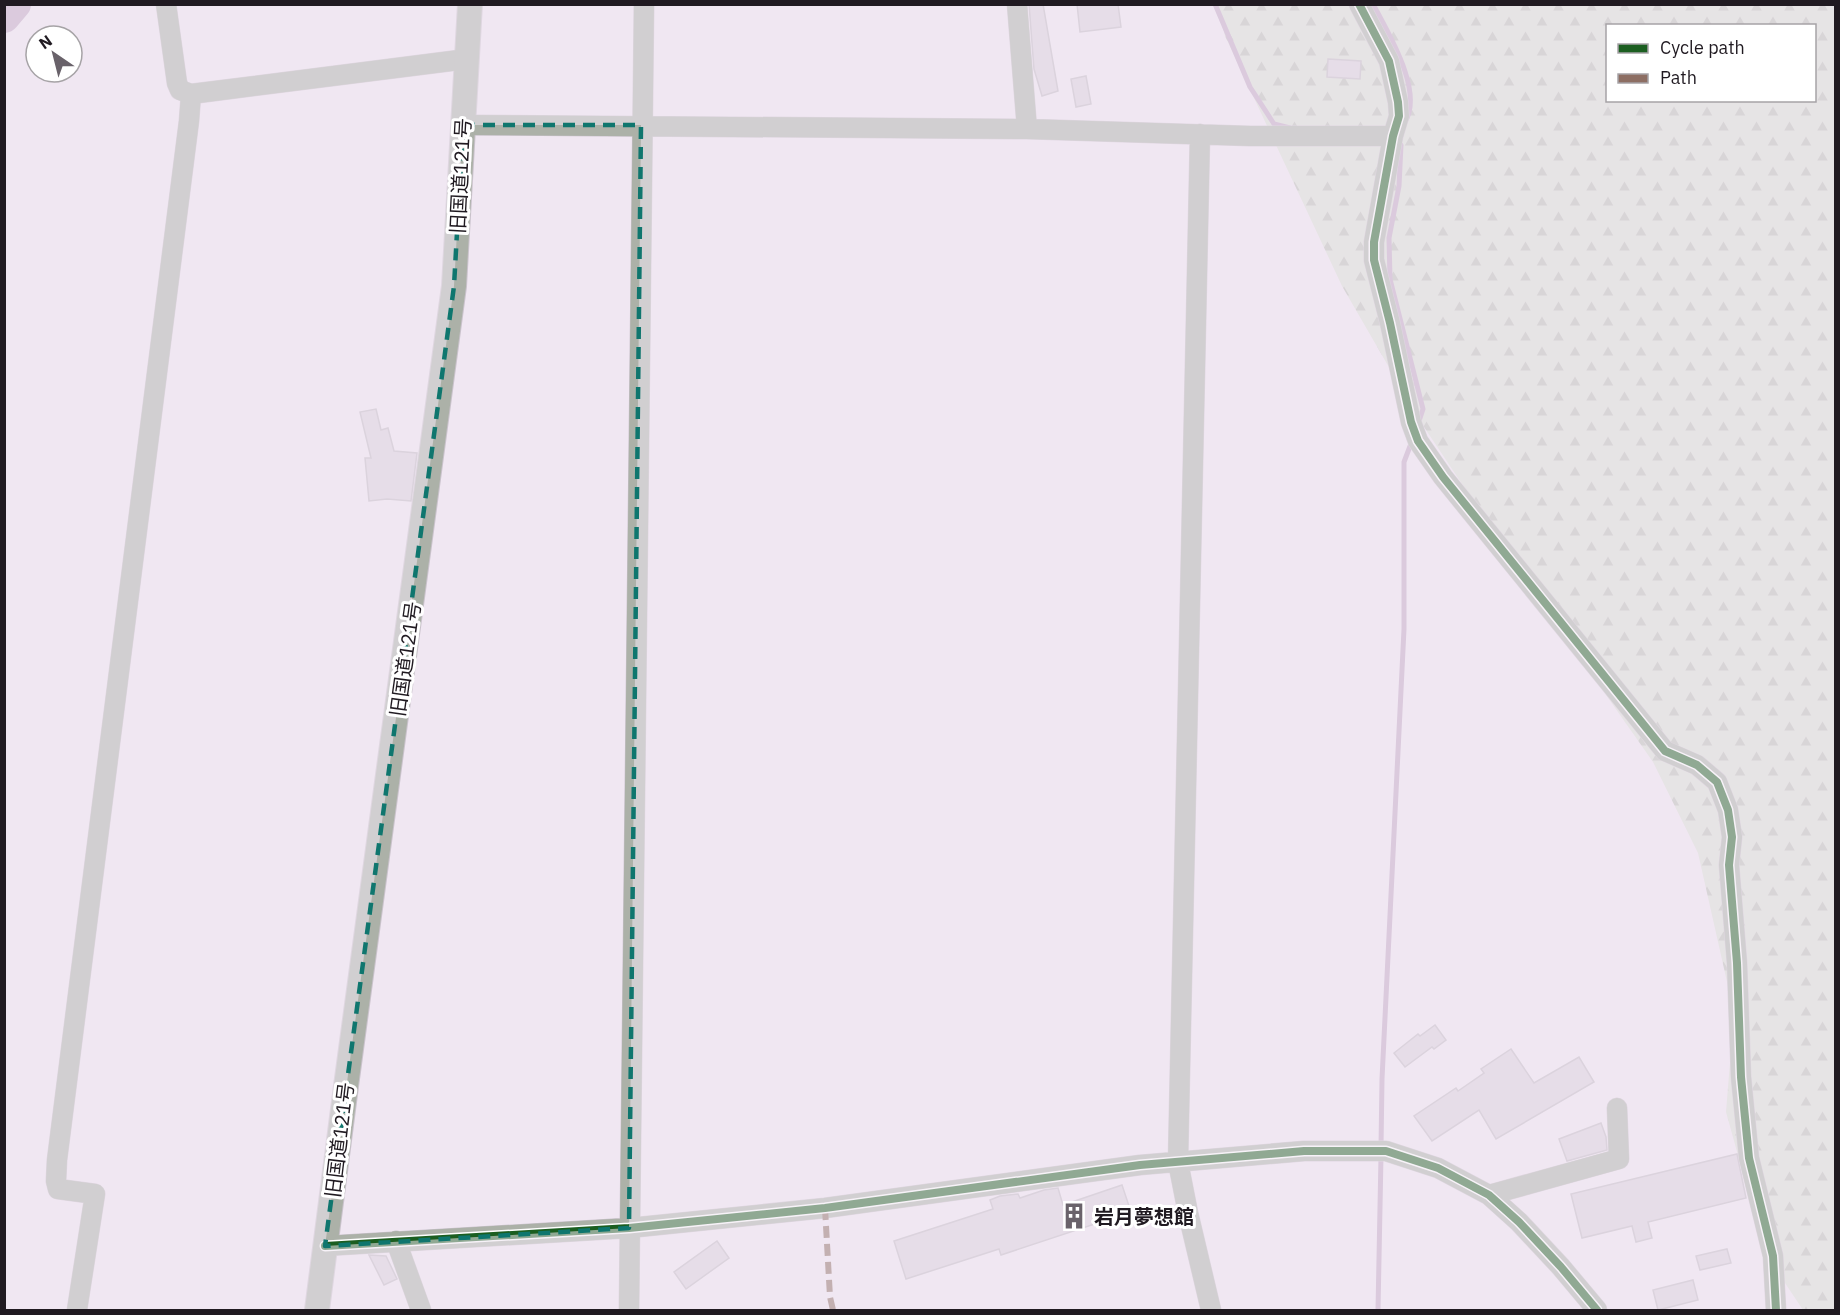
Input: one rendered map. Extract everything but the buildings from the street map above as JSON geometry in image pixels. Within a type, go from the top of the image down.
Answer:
[{"type":"street","points":[[166,4],[177,83],[180,90],[191,94],[467,59]]},
{"type":"street","name":"旧国道121号","points":[[317,1311],[454,286],[470,4]]},
{"type":"street","points":[[629,1311],[644,4]]},
{"type":"street","points":[[1017,4],[1027,129]]},
{"type":"street","points":[[1359,4],[1389,61],[1394,78],[1399,116],[1393,136],[1374,242],[1374,260],[1411,422],[1418,441],[1443,477],[1665,751],[1697,765],[1717,782],[1728,810],[1732,837],[1729,866],[1737,963],[1741,1077],[1749,1158],[1773,1256],[1776,1311]]},
{"type":"street","points":[[77,1311],[95,1194],[58,1189],[57,1160],[191,94]]},
{"type":"street","points":[[463,126],[641,125],[1027,129],[1393,136]]},
{"type":"street","points":[[1200,134],[1178,1162],[1211,1311]]},
{"type":"street","points":[[1489,1195],[1619,1159],[1617,1108]]},
{"type":"street","points":[[325,1246],[629,1228],[825,1208],[1140,1165],[1304,1151],[1386,1151],[1438,1168],[1489,1195],[1520,1222],[1597,1311]]},
{"type":"street","points":[[396,1241],[421,1311]]},
{"type":"highlighted area","points":[[463,125],[641,125],[629,1228],[325,1246],[417,565],[454,286]]},
{"type":"green space","points":[[1217,5],[1835,5],[1835,1310],[1803,1310],[1765,1253],[1726,1112],[1734,1013],[1698,853],[1653,762],[1538,598],[1420,421],[1342,286],[1225,36]]},
{"type":"waterway","points":[[4,17],[15,4]]},
{"type":"waterway","points":[[1215,4],[1250,87],[1274,124],[1290,128]]},
{"type":"waterway","points":[[1373,4],[1395,46],[1407,79],[1410,109],[1405,122]]},
{"type":"waterway","points":[[1401,145],[1399,186],[1389,238],[1390,279],[1423,409],[1418,424]]},
{"type":"waterway","points":[[1381,1147],[1382,1079],[1404,629],[1404,462],[1412,441]]},
{"type":"waterway","points":[[1378,1310],[1381,1156]]},
{"type":"marked path","points":[[825,1208],[830,1297],[833,1310]]},
{"type":"cycle path","points":[[1359,4],[1389,61],[1398,102],[1399,116],[1393,136],[1374,242],[1374,260],[1411,422],[1418,441],[1443,477],[1665,751],[1697,765],[1717,782],[1728,810],[1732,837],[1729,865],[1737,963],[1741,1077],[1749,1158],[1773,1256],[1776,1310]]},
{"type":"cycle path","points":[[325,1246],[629,1228],[825,1208],[1140,1165],[1304,1151],[1386,1151],[1438,1168],[1489,1195],[1519,1222],[1597,1310]]},
{"type":"place","name":"岩月夢想館","points":[[1074,1216]]}]
